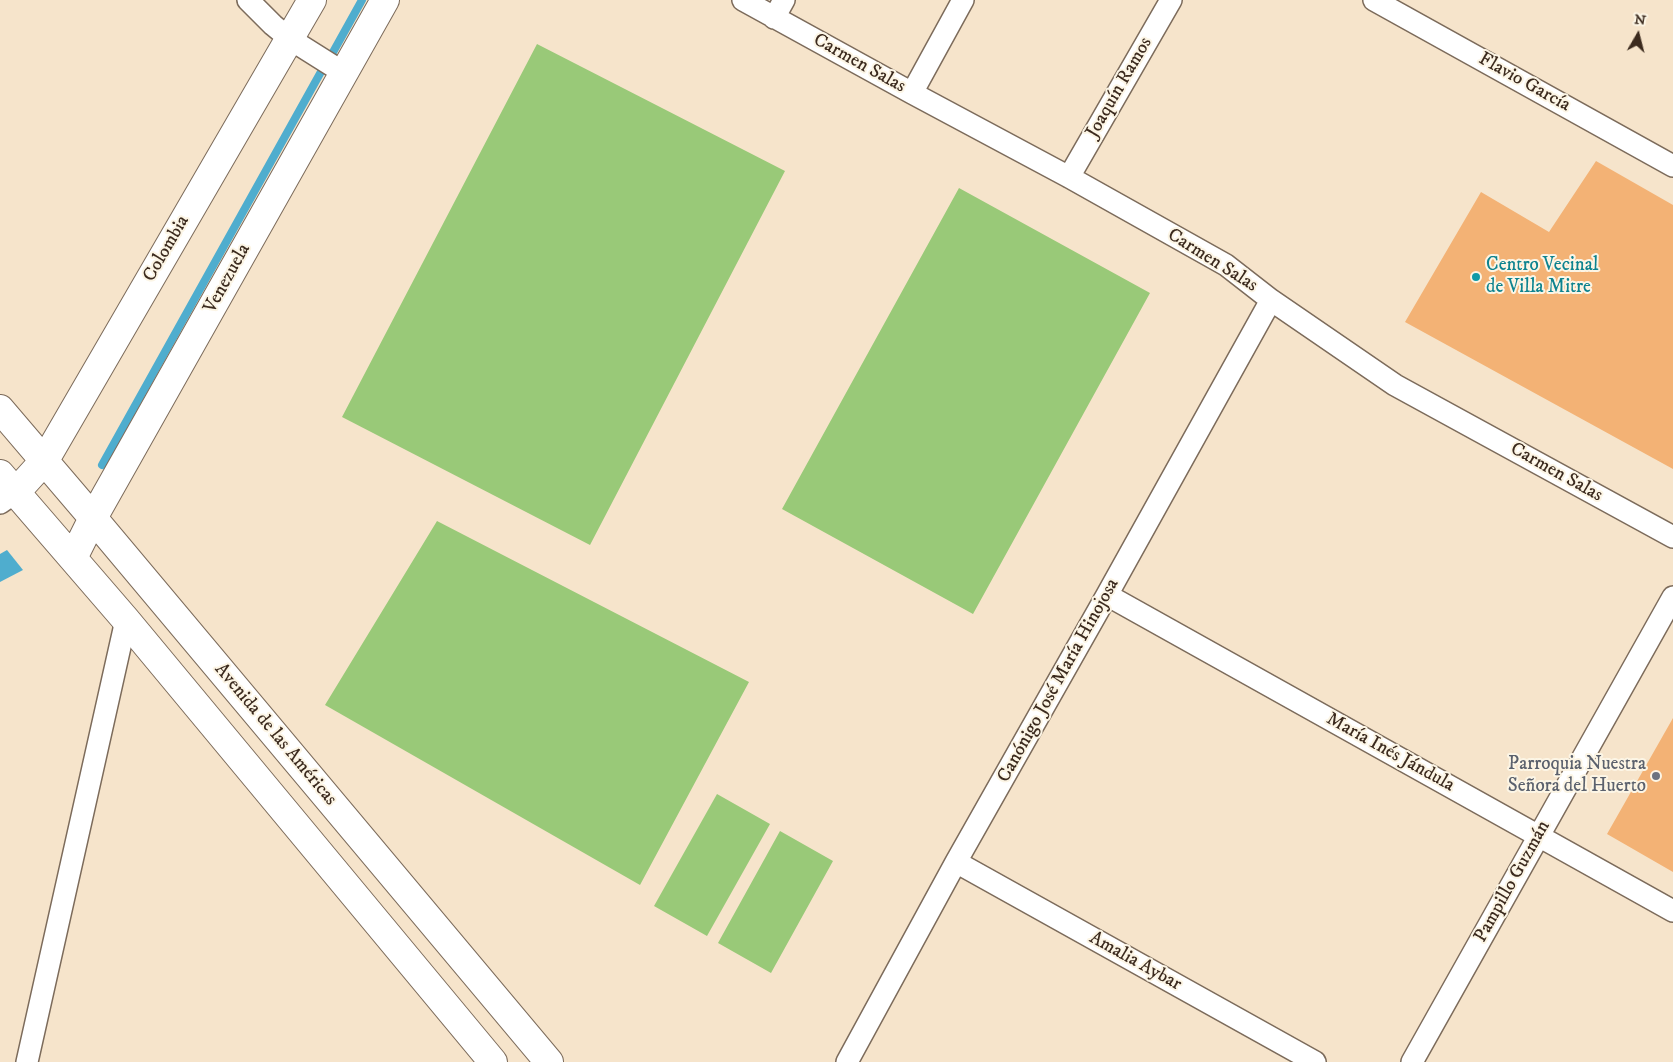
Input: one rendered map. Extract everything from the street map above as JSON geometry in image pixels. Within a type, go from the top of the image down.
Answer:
[{"type":"main road","name":"Colombia","points":[[5,490],[44,460],[312,0]]},
{"type":"main road","name":"Venezuela","points":[[73,558],[93,518],[385,0]]},
{"type":"main road","name":"Avenida de las Américas","points":[[0,409],[549,1062]]},
{"type":"main road","points":[[5,490],[73,558],[126,620],[493,1062]]},
{"type":"street","points":[[248,0],[290,39],[344,73]]},
{"type":"street","name":"Carmen Salas","points":[[742,0],[779,9],[912,93],[1069,177],[1226,265],[1271,300],[1395,385],[1673,537]]},
{"type":"street","points":[[912,93],[963,0]]},
{"type":"street","name":"Joaquín Ramos","points":[[1069,177],[1171,0]]},
{"type":"street","name":"Flavio García","points":[[1374,0],[1673,166]]},
{"type":"street","name":"Canónigo José María Hinojosa","points":[[847,1062],[956,862],[1271,300]]},
{"type":"street","name":"María Inés Jándula","points":[[1107,595],[1673,911]]},
{"type":"street","name":"Pampillo Guzmán","points":[[1412,1062],[1673,596]]},
{"type":"street","points":[[28,1062],[126,620]]},
{"type":"street","name":"Amalia Aybar","points":[[956,862],[1314,1062]]},
{"type":"green space","points":[[537,44],[785,171],[590,545],[342,417]]},
{"type":"green space","points":[[959,188],[1150,293],[973,614],[782,509]]},
{"type":"green space","points":[[437,521],[749,682],[640,885],[325,705]]},
{"type":"green space","points":[[717,794],[770,824],[707,936],[654,906]]},
{"type":"green space","points":[[780,831],[833,861],[771,973],[718,943]]},
{"type":"water","points":[[7,550],[23,570],[0,582],[0,554]]},
{"type":"building","points":[[1596,161],[1673,205],[1673,469],[1405,322],[1481,192],[1549,232]]},
{"type":"building","name":"Parroquia Nuestra Señora del Huerto","points":[[1673,718],[1673,872],[1607,834]]},
{"type":"waterway","points":[[332,54],[362,0]]},
{"type":"waterway","points":[[102,465],[322,70]]},
{"type":"place","name":"Centro Vecinal de Villa Mitre","points":[[1476,277]]},
{"type":"place","name":"Parroquia Nuestra Señora del Huerto","points":[[1656,776]]}]
